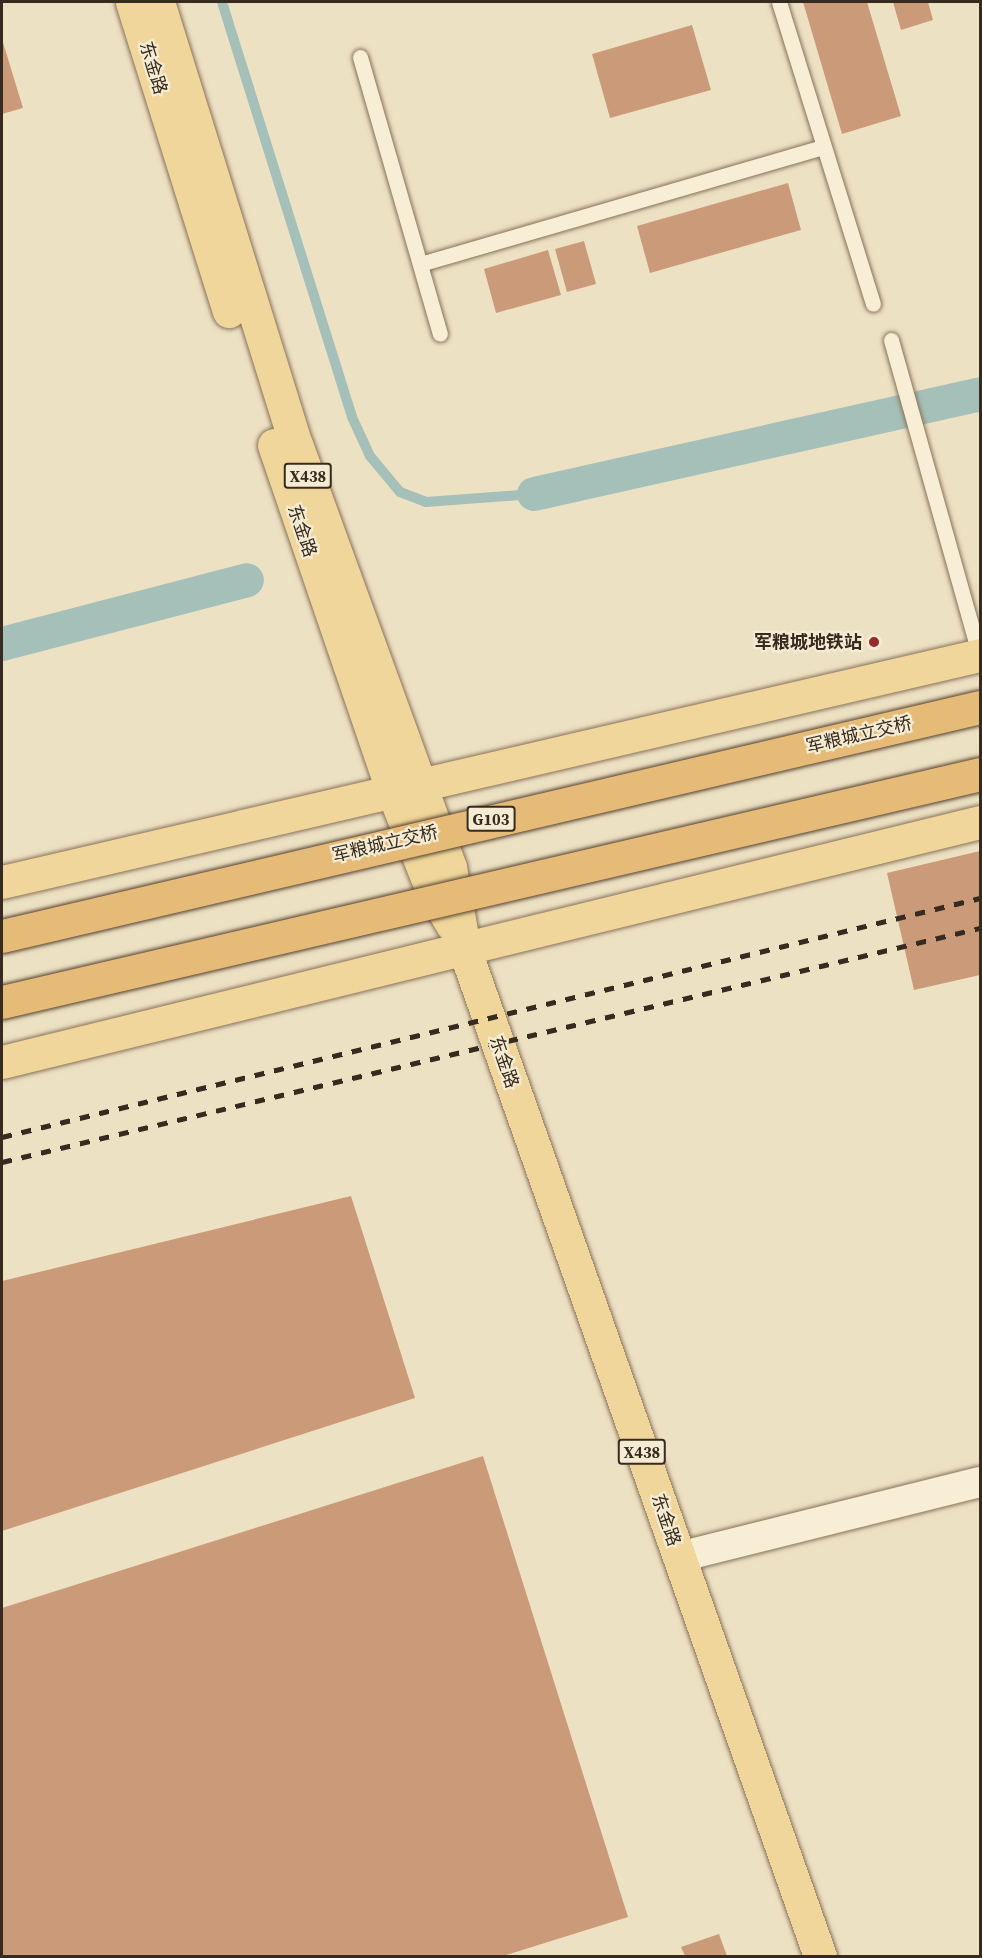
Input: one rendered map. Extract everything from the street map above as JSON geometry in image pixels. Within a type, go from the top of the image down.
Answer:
[{"type":"highway","name":"军粮城立交桥","points":[[2,936],[981,707]]},
{"type":"highway","points":[[2,1002],[981,774]]},
{"type":"main road","name":"东金路","points":[[132,2],[303,537],[407,789],[450,867],[464,948],[820,1956]]},
{"type":"main road","name":"东金路","points":[[158,2],[407,789]]},
{"type":"main road","points":[[2,882],[980,656]]},
{"type":"main road","points":[[2,1062],[981,822]]},
{"type":"street","points":[[679,1557],[981,1482]]},
{"type":"lane","points":[[779,2],[873,304]]},
{"type":"lane","points":[[360,57],[440,334]]},
{"type":"lane","points":[[420,264],[823,147]]},
{"type":"lane","points":[[891,340],[924,466],[980,656]]},
{"type":"building","points":[[803,2],[867,2],[901,116],[842,134]]},
{"type":"building","points":[[893,2],[928,2],[933,20],[901,30]]},
{"type":"building","points":[[692,25],[711,90],[610,118],[592,54]]},
{"type":"building","points":[[2,39],[23,108],[2,114]]},
{"type":"building","points":[[788,183],[801,230],[650,273],[637,226]]},
{"type":"building","points":[[584,241],[596,284],[567,292],[555,249]]},
{"type":"building","points":[[548,250],[561,295],[496,313],[484,269]]},
{"type":"building","points":[[980,851],[980,975],[914,990],[887,873]]},
{"type":"building","points":[[351,1196],[415,1398],[2,1531],[2,1281]]},
{"type":"building","points":[[483,1456],[628,1917],[503,1956],[2,1956],[2,1608]]},
{"type":"building","points":[[719,1934],[727,1956],[685,1956],[681,1947]]},
{"type":"waterway","points":[[222,2],[352,417],[370,456],[400,492],[426,502],[534,494]]},
{"type":"waterway","points":[[534,494],[980,394]]},
{"type":"waterway","points":[[2,644],[247,580]]},
{"type":"railway","points":[[2,1137],[980,898]]},
{"type":"railway","points":[[2,1162],[980,928]]},
{"type":"place","name":"军粮城地铁站","points":[[874,642]]}]
